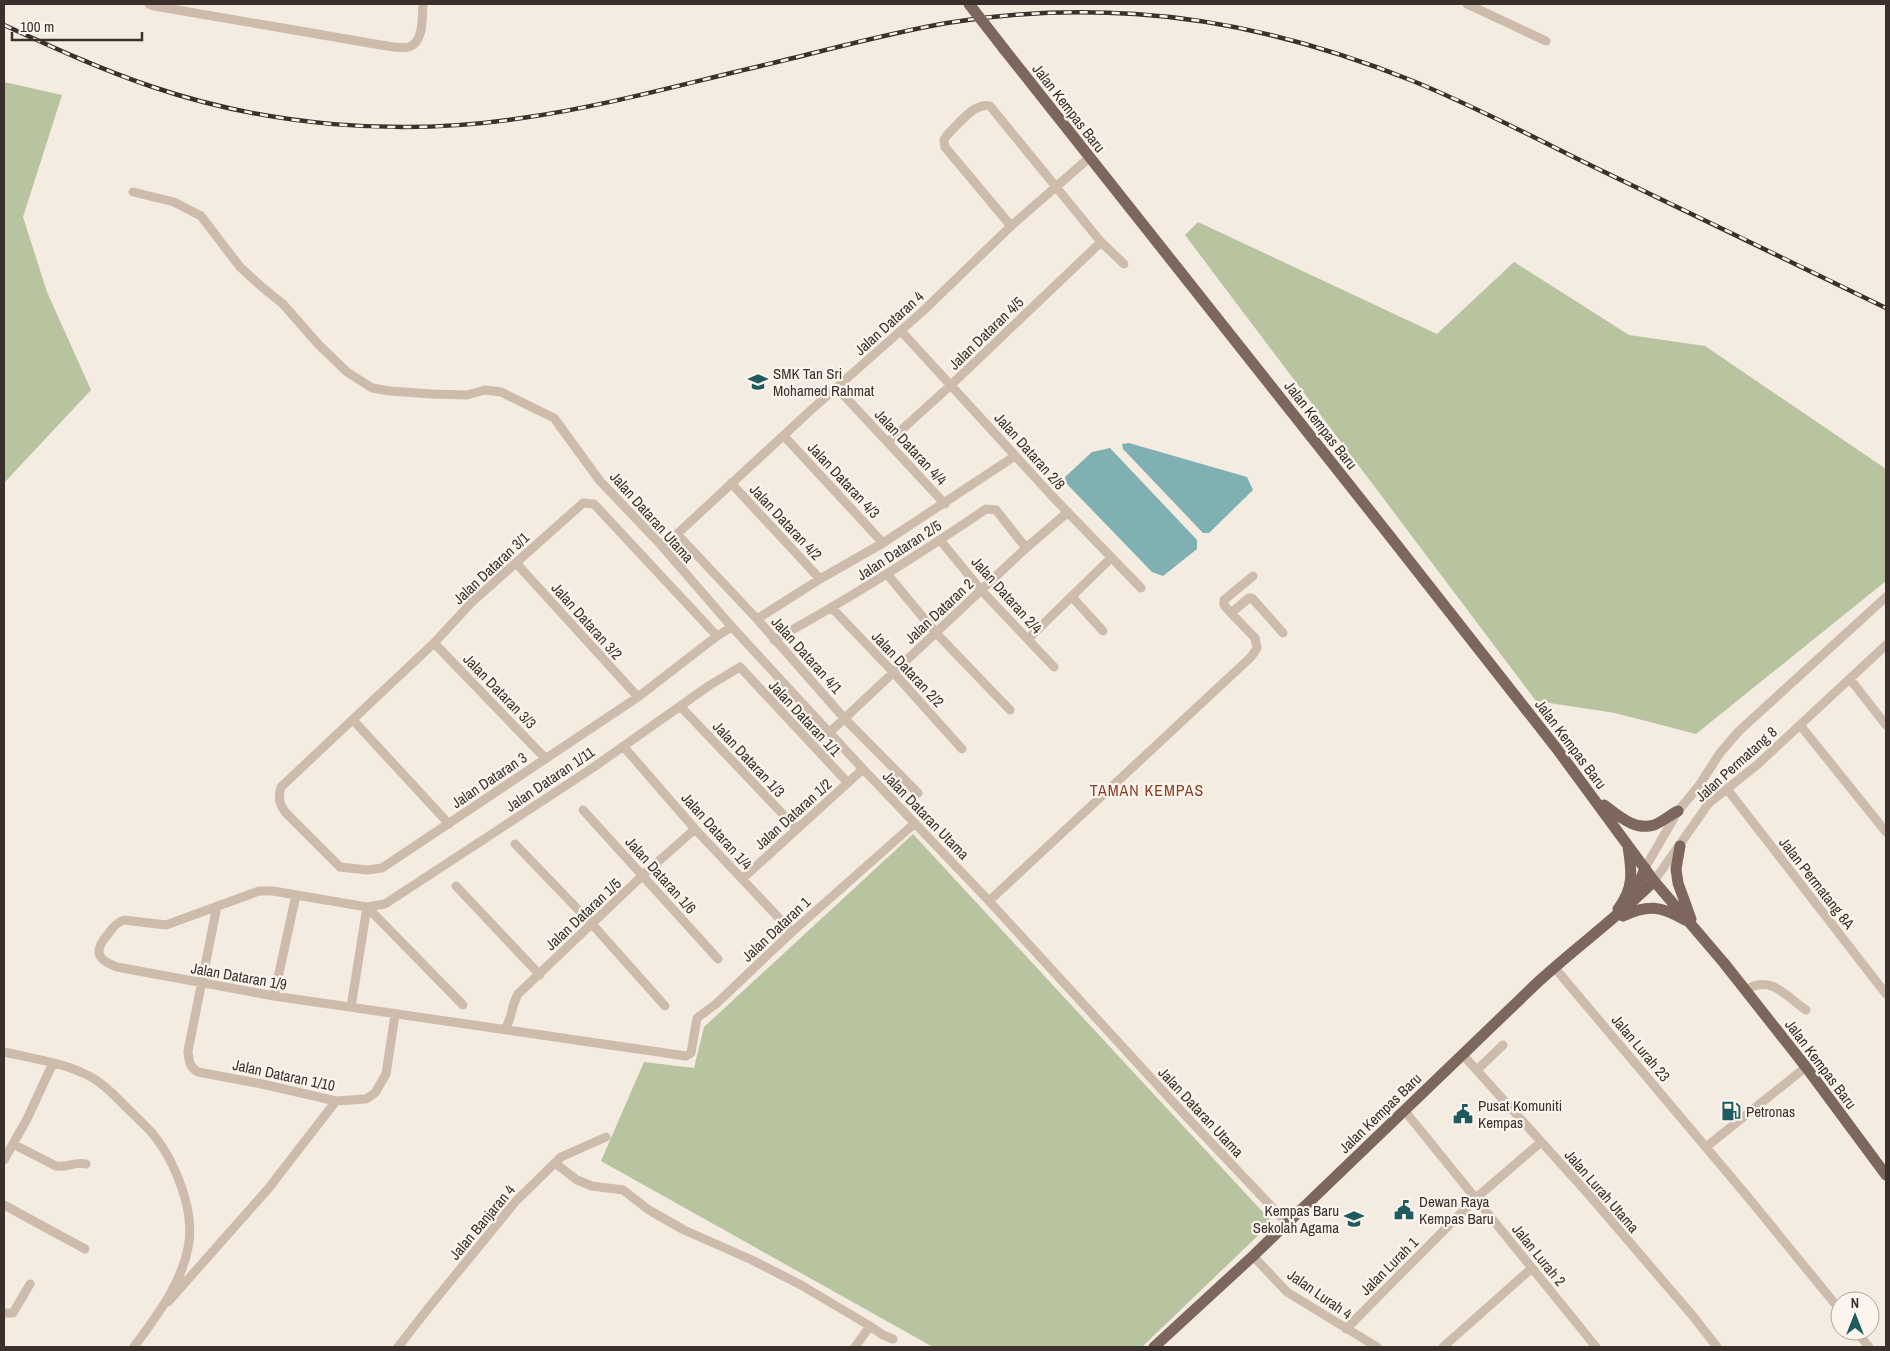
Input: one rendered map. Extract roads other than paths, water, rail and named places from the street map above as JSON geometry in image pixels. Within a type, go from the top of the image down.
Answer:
[{"type":"main road","name":"Jalan Kempas Baru","points":[[970,4],[1089,158],[1390,535],[1594,798],[1654,881],[1694,926],[1746,990],[1886,1175]]},
{"type":"main road","points":[[1594,798],[1630,824],[1654,825],[1678,811]]},
{"type":"main road","points":[[1608,923],[1626,898],[1631,885],[1631,862],[1627,843]]},
{"type":"main road","points":[[1680,846],[1676,869],[1678,883],[1694,926]]},
{"type":"main road","name":"Jalan Kempas Baru","points":[[1630,905],[1645,868]]},
{"type":"main road","name":"Jalan Kempas Baru","points":[[1154,1347],[1253,1256],[1554,967],[1630,905],[1654,881]]},
{"type":"main road","points":[[1608,923],[1635,910],[1647,907],[1670,912],[1694,926]]},
{"type":"street","points":[[149,4],[381,45],[408,47],[419,38],[423,4]]},
{"type":"street","points":[[1467,4],[1546,41]]},
{"type":"street","points":[[1011,226],[945,147],[944,140],[947,135],[976,108],[985,105],[990,106],[1101,242],[1124,264]]},
{"type":"street","name":"Jalan Dataran 4","points":[[661,545],[677,534],[731,483],[901,331],[1011,226],[1089,158]]},
{"type":"street","name":"Jalan Dataran Utama","points":[[133,192],[174,202],[201,216],[240,267],[262,288],[283,304],[318,344],[347,372],[372,388],[432,394],[467,394],[486,390],[501,392],[554,418],[600,481],[661,545],[732,627],[862,769],[989,900],[1184,1114],[1287,1223]]},
{"type":"street","name":"Jalan Dataran 4/5","points":[[888,442],[951,385],[1101,242]]},
{"type":"street","name":"Jalan Dataran 2/8","points":[[901,331],[1015,456],[1141,588]]},
{"type":"street","name":"Jalan Dataran 4/4","points":[[837,388],[945,504]]},
{"type":"street","name":"Jalan Dataran 4/3","points":[[784,436],[883,543]]},
{"type":"street","points":[[757,620],[820,579],[883,543],[945,504],[1015,456]]},
{"type":"street","name":"Jalan Dataran 4/2","points":[[731,483],[820,579]]},
{"type":"street","name":"Jalan Dataran 3/1","points":[[281,787],[434,642],[472,602],[582,503],[594,504],[717,636]]},
{"type":"street","name":"Jalan Dataran 2/5","points":[[774,640],[832,608],[986,509],[996,510],[1026,548]]},
{"type":"street","name":"Jalan Dataran 2","points":[[830,732],[1026,548],[1068,512]]},
{"type":"street","name":"Jalan Dataran 4/1","points":[[677,534],[844,718],[918,793]]},
{"type":"street","name":"Jalan Dataran 2/4","points":[[940,540],[982,590],[1054,668]]},
{"type":"street","points":[[1028,640],[1112,558]]},
{"type":"street","name":"Jalan Dataran 3/2","points":[[516,563],[638,697]]},
{"type":"street","points":[[887,574],[936,632],[1010,710]]},
{"type":"street","points":[[989,900],[1251,657],[1257,648],[1255,638],[1224,605],[1224,600],[1253,576]]},
{"type":"street","points":[[1072,597],[1103,631]]},
{"type":"street","points":[[1645,868],[1678,811],[1698,787],[1720,753],[1739,731],[1886,597]]},
{"type":"street","points":[[1231,613],[1249,598],[1252,598],[1283,633]]},
{"type":"street","name":"Jalan Dataran 2/2","points":[[832,608],[894,673],[962,749]]},
{"type":"street","name":"Jalan Dataran 3","points":[[281,787],[279,795],[280,804],[286,814],[340,867],[367,870],[382,868],[638,697],[717,636],[732,627]]},
{"type":"street","name":"Jalan Dataran 3/3","points":[[434,642],[545,758]]},
{"type":"street","name":"Jalan Permatang 8","points":[[1654,881],[1709,803],[1757,765],[1886,645]]},
{"type":"street","name":"Jalan Dataran 1/11","points":[[367,907],[385,904],[681,707],[710,685],[740,667],[743,671]]},
{"type":"street","name":"Jalan Dataran 1/1","points":[[743,671],[848,783]]},
{"type":"street","points":[[1850,679],[1886,725]]},
{"type":"street","name":"Jalan Dataran 1/3","points":[[681,707],[797,830]]},
{"type":"street","points":[[353,720],[449,824]]},
{"type":"street","points":[[1800,725],[1886,832]]},
{"type":"street","name":"Jalan Dataran 1/4","points":[[623,746],[695,829],[792,932]]},
{"type":"street","name":"Jalan Dataran 1/2","points":[[742,879],[862,769]]},
{"type":"street","name":"Jalan Permatang 8A","points":[[1727,789],[1886,994]]},
{"type":"street","name":"Jalan Dataran 1/6","points":[[583,810],[718,958]]},
{"type":"street","name":"Jalan Dataran 1","points":[[673,1056],[686,1056],[691,1053],[697,1018],[716,1004],[792,932],[915,823]]},
{"type":"street","name":"Jalan Dataran 1/5","points":[[505,1029],[513,1002],[518,994],[695,829]]},
{"type":"street","points":[[515,844],[592,924],[665,1006]]},
{"type":"street","points":[[456,886],[540,975]]},
{"type":"street","name":"Jalan Dataran 1/9","points":[[367,907],[273,891],[259,892],[166,925],[124,920],[118,922],[99,944],[98,950],[100,956],[107,964],[201,984],[673,1056]]},
{"type":"street","points":[[274,996],[296,895]]},
{"type":"street","points":[[201,984],[216,906]]},
{"type":"street","points":[[367,907],[462,1005]]},
{"type":"street","points":[[351,1007],[367,907]]},
{"type":"street","name":"Jalan Lurah 23","points":[[1554,967],[1830,1298]]},
{"type":"street","name":"Jalan Dataran 1/10","points":[[201,984],[188,1051],[192,1069],[198,1072],[336,1100],[366,1099],[375,1093],[381,1085],[386,1074],[395,1015]]},
{"type":"street","points":[[1746,990],[1754,984],[1769,984],[1806,1010]]},
{"type":"street","points":[[1477,1070],[1503,1045]]},
{"type":"street","points":[[4,1052],[53,1063],[84,1074],[100,1083],[153,1134],[170,1161],[189,1211],[189,1247],[180,1273],[160,1311]]},
{"type":"street","name":"Jalan Lurah Utama","points":[[1464,1055],[1542,1142],[1718,1347]]},
{"type":"street","points":[[4,1160],[27,1119],[53,1063]]},
{"type":"street","points":[[1706,1147],[1806,1067]]},
{"type":"street","points":[[134,1347],[160,1311],[268,1190],[336,1100]]},
{"type":"street","name":"Jalan Lurah 2","points":[[1404,1110],[1596,1347]]},
{"type":"street","name":"Jalan Banjaran 4","points":[[398,1347],[516,1201],[561,1157],[606,1137]]},
{"type":"street","name":"Jalan Lurah 1","points":[[1346,1329],[1476,1198],[1542,1142]]},
{"type":"street","points":[[13,1144],[56,1166],[61,1167],[74,1163],[86,1164]]},
{"type":"street","points":[[555,1163],[577,1180],[592,1186],[624,1190],[649,1210],[684,1230],[737,1253],[793,1281],[883,1335],[893,1339]]},
{"type":"street","points":[[4,1205],[85,1249]]},
{"type":"street","name":"Jalan Lurah 4","points":[[1253,1256],[1287,1292],[1377,1347]]},
{"type":"street","points":[[1443,1347],[1532,1268]]},
{"type":"street","points":[[4,1313],[12,1313],[30,1284]]},
{"type":"street","points":[[855,1347],[870,1326]]},
{"type":"water","points":[[1129,443],[1247,477],[1253,490],[1209,533],[1203,533],[1123,449],[1122,444]]},
{"type":"water","points":[[1110,448],[1197,540],[1197,549],[1163,576],[1152,572],[1066,483],[1065,477],[1092,452]]},
{"type":"railway","points":[[4,25],[150,86],[240,111],[334,124],[428,127],[476,124],[585,107],[882,36],[947,23],[1041,13],[1088,12],[1171,17],[1206,22],[1276,36],[1345,56],[1413,81],[1481,111],[1886,308]]},
{"type":"place","name":"SMK Tan Sri Mohamed Rahmat","points":[[758,382]]},
{"type":"place","name":"Petronas","points":[[1731,1111]]},
{"type":"place","name":"Pusat Komuniti Kempas","points":[[1463,1114]]},
{"type":"place","name":"Dewan Raya Kempas Baru","points":[[1404,1210]]},
{"type":"place","name":"Kempas Baru Sekolah Agama","points":[[1354,1219]]},
{"type":"district","name":"TAMAN KEMPAS","points":[[1147,790]]}]
